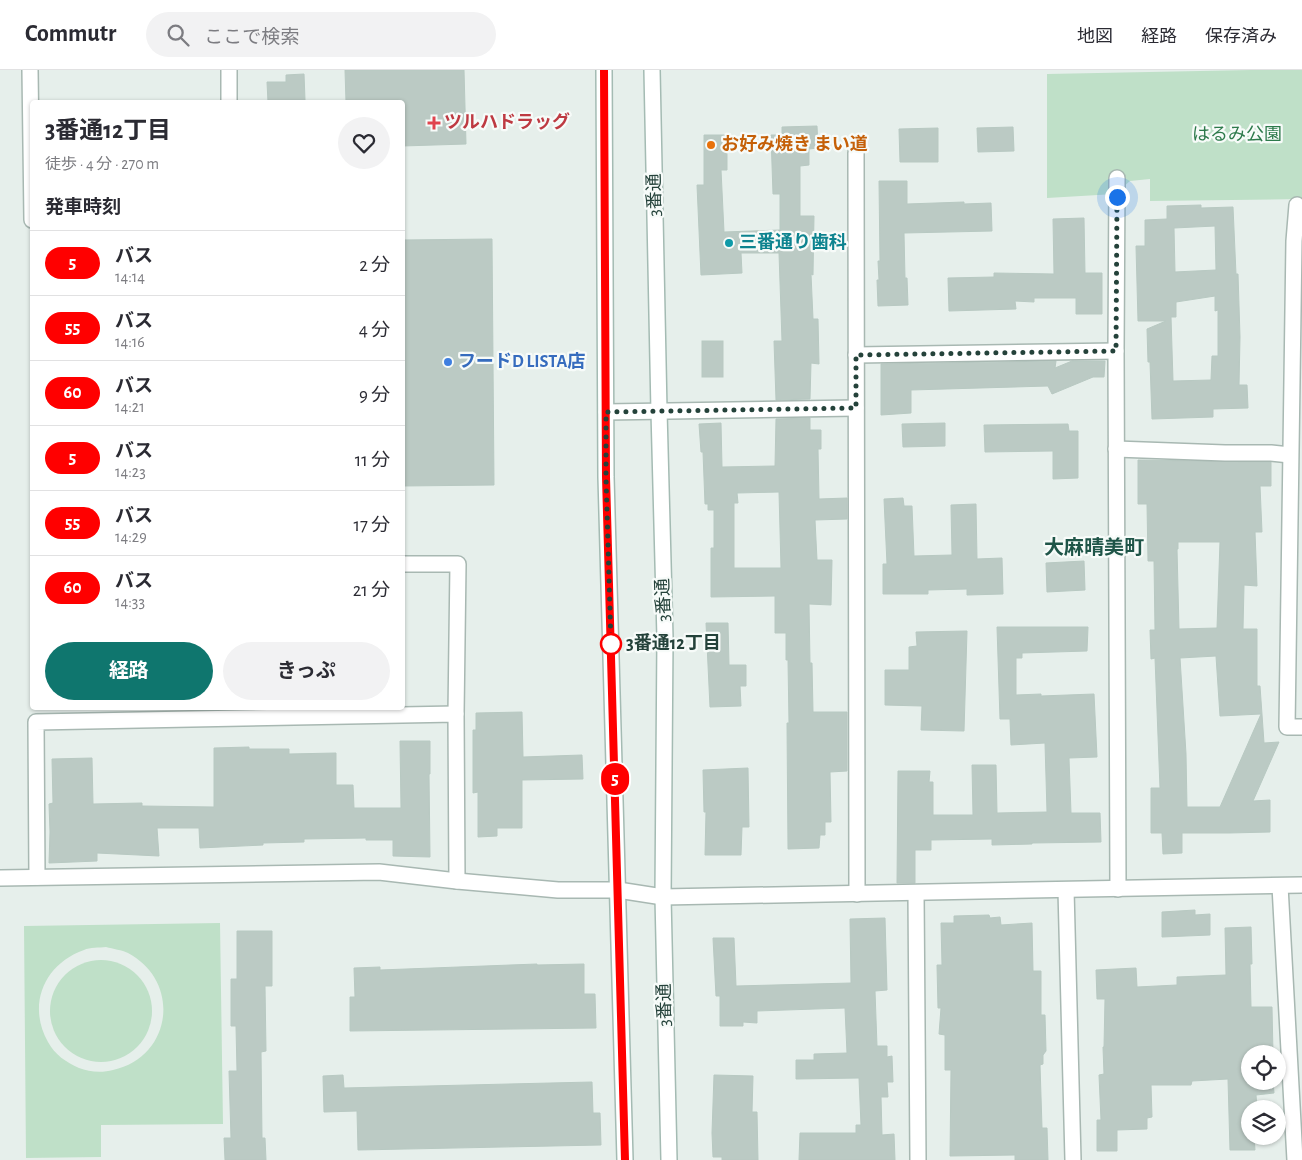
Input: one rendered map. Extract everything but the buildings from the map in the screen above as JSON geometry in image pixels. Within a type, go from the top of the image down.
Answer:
[{"type":"street","points":[[30,70],[31,100]]},
{"type":"street","points":[[229,70],[229,100]]},
{"type":"street","points":[[604,70],[606,477],[625,1160]]},
{"type":"street","name":"3番通","points":[[652,70],[658,411],[665,638],[663,897],[669,1160]]},
{"type":"street","points":[[856,153],[857,894]]},
{"type":"street","points":[[1117,178],[1118,889]]},
{"type":"street","points":[[1297,205],[1294,240],[1287,727],[1302,727]]},
{"type":"street","points":[[856,355],[1116,351]]},
{"type":"street","points":[[606,412],[856,408]]},
{"type":"street","points":[[1116,449],[1290,455]]},
{"type":"street","points":[[405,564],[458,564],[456,714],[457,881]]},
{"type":"street","points":[[37,877],[36,715],[456,714]]},
{"type":"street","points":[[0,878],[379,872],[558,890],[618,890],[663,897],[1302,885]]},
{"type":"street","points":[[1280,886],[1298,1139],[1295,1160]]},
{"type":"street","points":[[1066,890],[1073,1160]]},
{"type":"street","points":[[916,893],[918,1160]]},
{"type":"green space","name":"はるみ公園","points":[[1302,70],[1302,199],[1150,201],[1150,179],[1130,181],[1115,194],[1047,198],[1047,74]]},
{"type":"green space","points":[[220,923],[223,1124],[101,1125],[101,1157],[26,1158],[24,926]],"holes":[[[106,947],[128,953],[145,966],[157,982],[163,999],[163,1018],[158,1035],[148,1050],[133,1062],[113,1070],[100,1072],[79,1068],[61,1058],[48,1042],[39,1014],[43,987],[49,976],[59,965],[70,956],[86,949]]]},
{"type":"green space","points":[[101,960],[121,964],[137,975],[148,991],[152,1011],[148,1031],[137,1047],[121,1058],[101,1062],[81,1058],[65,1047],[54,1031],[50,1011],[54,991],[65,975],[81,964]]},
{"type":"bus line","name":"5","points":[[604,70],[606,477],[625,1160]]},
{"type":"place","name":"ツルハドラッグ","points":[[434,123]]},
{"type":"place","name":"お好み焼き まい道","points":[[711,145]]},
{"type":"place","name":"三番通り歯科","points":[[729,243]]},
{"type":"place","name":"フードD LISTA店","points":[[448,362]]},
{"type":"place","name":"3番通12丁目","points":[[611,644]]},
{"type":"district","name":"大麻晴美町","points":[[1094,548]]},
{"type":"route","points":[[611,644],[606,412],[856,408],[856,355],[1116,351],[1117,197]]}]
